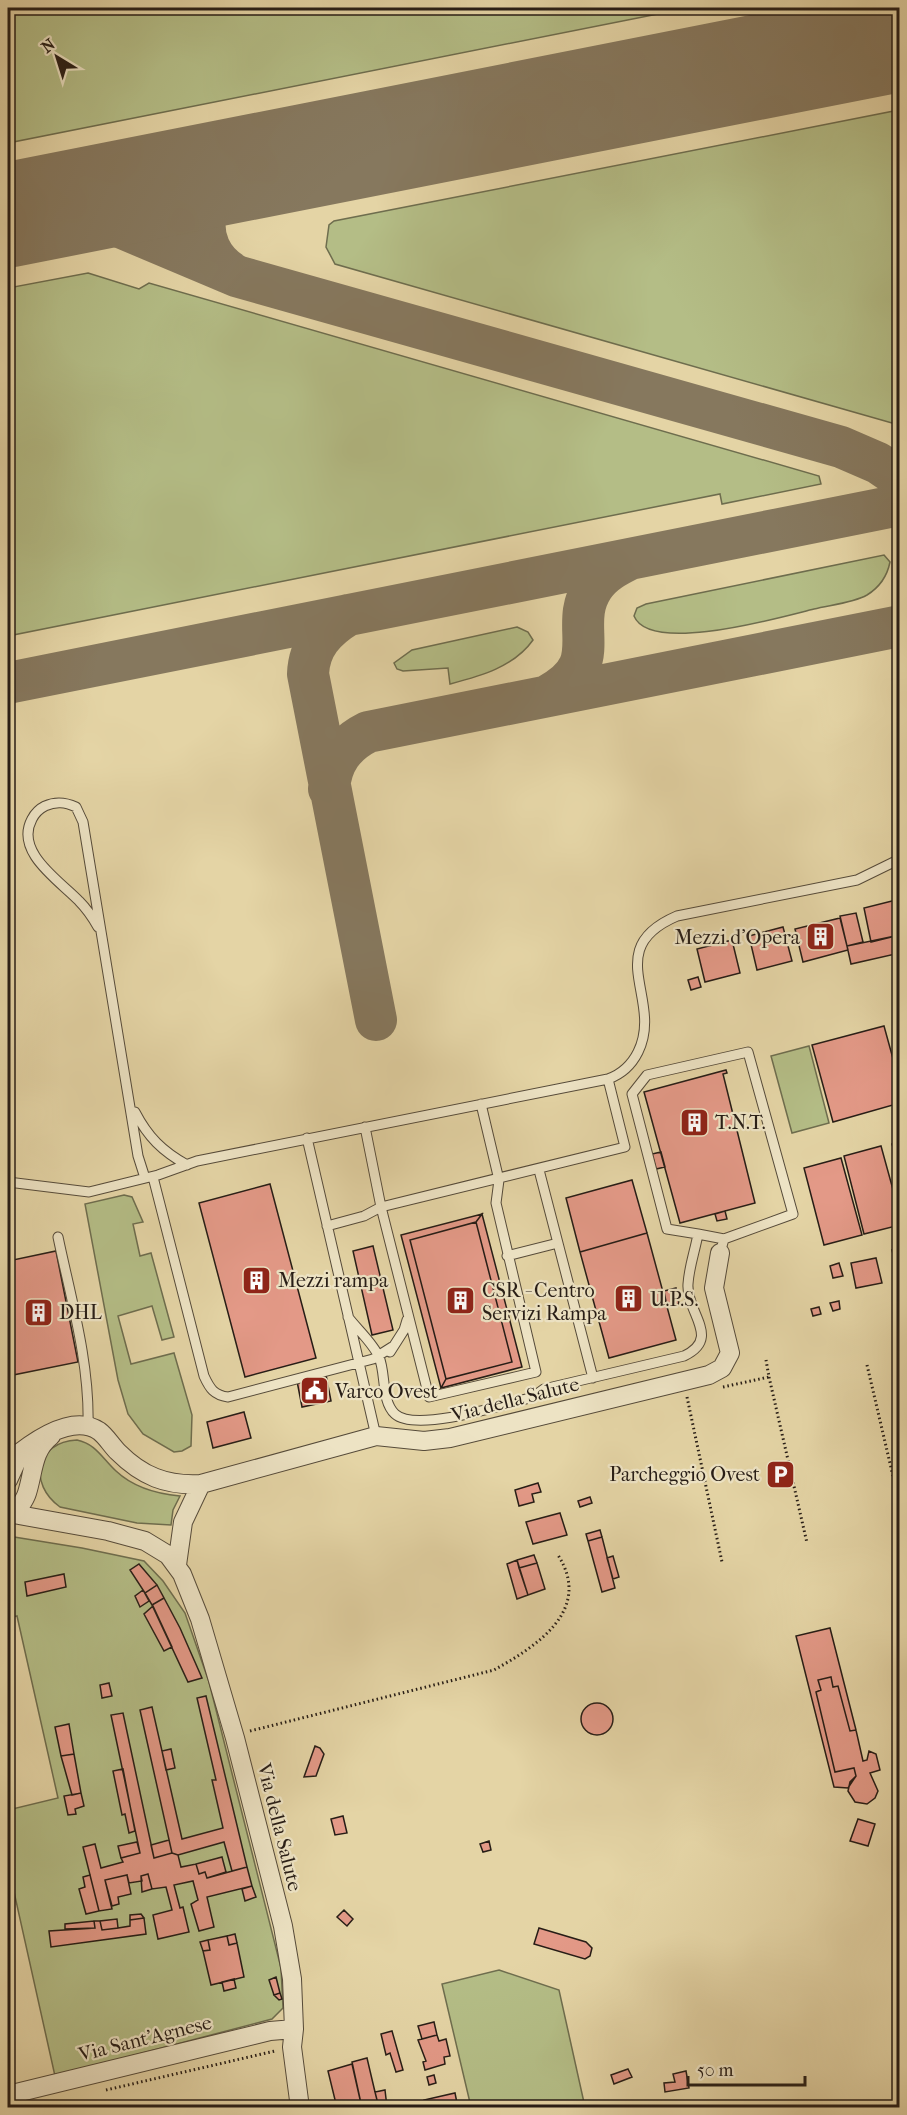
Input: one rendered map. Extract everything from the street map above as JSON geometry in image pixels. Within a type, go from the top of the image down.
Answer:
[{"type":"street","name":"Via della Salute","points":[[88,1427],[98,1430],[132,1465],[153,1479],[178,1485],[201,1484],[376,1436],[424,1441],[450,1438],[709,1375],[722,1368],[730,1353],[714,1288],[722,1246]]},
{"type":"street","points":[[8,1480],[14,1458],[35,1440],[63,1429],[88,1427]]},
{"type":"street","name":"Via della Salute","points":[[11,1513],[27,1495],[33,1461],[41,1446],[63,1429]]},
{"type":"street","points":[[177,1565],[183,1522],[201,1484]]},
{"type":"street","name":"Via della Salute","points":[[11,1513],[108,1531],[145,1541],[168,1555],[177,1565],[200,1619],[235,1738],[288,1952],[300,2108]]},
{"type":"street","name":"Via Sant'Agnese","points":[[8,2095],[270,2031],[293,2038]]},
{"type":"lane","points":[[98,927],[80,901],[56,882],[38,860],[31,847],[28,833],[30,823],[35,813],[43,807],[65,802],[76,807],[83,822],[98,927],[130,1095],[138,1156],[149,1178],[209,1388],[217,1395],[228,1397],[358,1363],[379,1356],[392,1347]]},
{"type":"lane","points":[[8,1182],[89,1192],[149,1178],[187,1165],[308,1138],[620,1075],[632,1063],[644,1038],[646,1023],[636,959],[643,941],[656,927],[677,916],[857,880],[900,859]]},
{"type":"lane","points":[[748,1052],[793,1214],[722,1246],[698,1234],[668,1229],[632,1094],[646,1075],[748,1052]]},
{"type":"lane","points":[[327,1226],[364,1216],[381,1207],[499,1180],[625,1147],[608,1079]]},
{"type":"lane","points":[[130,1095],[144,1129],[157,1146],[187,1165]]},
{"type":"lane","points":[[365,1127],[381,1207],[429,1397],[536,1372],[496,1203],[499,1180],[481,1104]]},
{"type":"lane","points":[[308,1138],[376,1436]]},
{"type":"lane","points":[[539,1170],[593,1378]]},
{"type":"lane","points":[[348,1317],[379,1356],[389,1403],[395,1414],[407,1419],[435,1421],[533,1397],[544,1389],[684,1356],[701,1345],[702,1334],[687,1287],[698,1234]]},
{"type":"lane","points":[[58,1237],[86,1372],[89,1396],[88,1427]]},
{"type":"lane","points":[[507,1256],[558,1243]]},
{"type":"lane","points":[[382,1374],[392,1347],[404,1330],[408,1317]]},
{"type":"path","points":[[766,1360],[807,1543]]},
{"type":"path","points":[[867,1365],[900,1506]]},
{"type":"path","points":[[717,1388],[769,1377]]},
{"type":"path","points":[[697,1393],[686,1395],[722,1562]]},
{"type":"path","points":[[235,1738],[257,1727],[494,1670],[515,1658],[558,1624],[568,1595],[568,1571],[558,1555]]},
{"type":"path","points":[[99,2092],[293,2038]]},
{"type":"green space","points":[[8,8],[688,8],[8,143]]},
{"type":"green space","points":[[899,110],[899,425],[335,264],[326,247],[329,225],[334,221]]},
{"type":"green space","points":[[88,273],[139,289],[149,283],[819,476],[821,484],[722,504],[720,494],[8,636],[8,288]]},
{"type":"green space","points":[[884,555],[890,562],[887,572],[876,589],[861,598],[848,602],[747,625],[689,633],[664,632],[645,627],[634,616],[637,608],[646,604]]},
{"type":"green space","points":[[517,627],[528,632],[533,640],[506,664],[473,678],[450,684],[448,668],[403,671],[397,669],[394,663],[412,650]]},
{"type":"green space","points":[[809,1046],[829,1123],[792,1133],[771,1056]]},
{"type":"green space","points":[[124,1195],[132,1197],[143,1222],[133,1224],[140,1256],[151,1253],[174,1337],[162,1340],[152,1306],[118,1316],[131,1364],[174,1353],[192,1415],[191,1446],[182,1451],[174,1452],[143,1434],[128,1414],[118,1380],[85,1204]]},
{"type":"green space","points":[[77,1440],[94,1448],[116,1471],[130,1481],[163,1494],[180,1496],[173,1510],[171,1525],[137,1523],[60,1507],[50,1498],[43,1487],[40,1476],[45,1456],[52,1448]]},
{"type":"green space","points":[[8,1536],[144,1561],[163,1581],[185,1613],[209,1682],[281,1968],[283,2008],[272,2019],[55,2076],[8,1865],[8,1810],[58,1798],[17,1616],[8,1618]]},
{"type":"green space","points":[[499,1970],[559,1990],[585,2107],[471,2107],[442,1984]]},
{"type":"building","points":[[900,899],[900,935],[871,942],[864,908]]},
{"type":"building","points":[[856,913],[863,942],[847,946],[840,916]]},
{"type":"building","name":"Mezzi d'Opera","points":[[840,918],[848,950],[803,962],[795,929]]},
{"type":"building","points":[[783,927],[792,961],[757,970],[749,936]]},
{"type":"building","points":[[900,935],[900,953],[851,964],[847,946]]},
{"type":"building","points":[[732,940],[740,973],[705,982],[697,949]]},
{"type":"building","points":[[698,977],[701,987],[691,990],[688,980]]},
{"type":"building","points":[[884,1026],[900,1084],[900,1103],[833,1122],[812,1045]]},
{"type":"building","name":"T.N.T.","points":[[726,1070],[727,1073],[723,1074],[755,1203],[680,1223],[644,1092]]},
{"type":"building","points":[[900,1142],[900,1171],[892,1144]]},
{"type":"building","points":[[881,1146],[900,1215],[900,1225],[864,1234],[844,1156]]},
{"type":"building","points":[[661,1152],[665,1167],[656,1169],[652,1154]]},
{"type":"building","points":[[841,1158],[862,1235],[824,1245],[804,1168]]},
{"type":"building","points":[[632,1180],[647,1233],[580,1252],[566,1198]]},
{"type":"building","name":"Mezzi rampa","points":[[270,1184],[316,1358],[245,1377],[199,1203]]},
{"type":"building","points":[[725,1211],[727,1219],[717,1221],[715,1214]]},
{"type":"building","points":[[482,1214],[522,1367],[441,1388],[446,1379],[512,1362],[476,1222]]},
{"type":"building","points":[[482,1214],[476,1222],[410,1240],[446,1379],[441,1388],[401,1235]]},
{"type":"building","name":"CSR - Centro Servizi Rampa","points":[[476,1222],[512,1362],[446,1379],[410,1240]]},
{"type":"building","name":"U.P.S.","points":[[647,1233],[676,1340],[609,1358],[580,1252]]},
{"type":"building","points":[[373,1246],[393,1330],[372,1335],[353,1251]]},
{"type":"building","points":[[900,1249],[900,1271],[897,1272],[892,1250]]},
{"type":"building","name":"DHL","points":[[56,1251],[78,1362],[8,1376],[8,1261]]},
{"type":"building","points":[[876,1258],[882,1283],[856,1288],[851,1263]]},
{"type":"building","points":[[839,1263],[843,1276],[833,1278],[830,1266]]},
{"type":"building","points":[[676,1288],[679,1304],[667,1307],[664,1291]]},
{"type":"building","points":[[839,1301],[840,1309],[833,1311],[830,1303]]},
{"type":"building","points":[[819,1307],[821,1314],[813,1316],[811,1309]]},
{"type":"building","name":"Varco Ovest","points":[[326,1375],[331,1401],[302,1407],[297,1381]]},
{"type":"building","points":[[244,1412],[251,1438],[213,1448],[207,1422]]},
{"type":"building","points":[[538,1483],[541,1492],[532,1494],[534,1502],[519,1506],[515,1490]]},
{"type":"building","points":[[590,1497],[592,1503],[580,1507],[578,1501]]},
{"type":"building","points":[[560,1513],[567,1535],[533,1544],[526,1522]]},
{"type":"building","points":[[600,1530],[602,1537],[588,1541],[586,1534]]},
{"type":"building","points":[[602,1537],[615,1588],[602,1592],[588,1541]]},
{"type":"building","points":[[534,1555],[537,1563],[519,1568],[517,1560]]},
{"type":"building","points":[[613,1556],[619,1577],[613,1579],[607,1558]]},
{"type":"building","points":[[8,1559],[13,1575],[9,1576],[14,1599],[8,1600]]},
{"type":"building","points":[[517,1560],[528,1595],[517,1599],[507,1564]]},
{"type":"building","points":[[537,1563],[545,1589],[528,1595],[519,1568]]},
{"type":"building","points":[[139,1564],[157,1585],[145,1593],[130,1570]]},
{"type":"building","points":[[64,1574],[66,1587],[27,1596],[25,1582]]},
{"type":"building","points":[[157,1585],[164,1598],[152,1605],[145,1593]]},
{"type":"building","points":[[143,1590],[149,1601],[140,1607],[135,1596]]},
{"type":"building","points":[[164,1598],[202,1678],[188,1682],[152,1605]]},
{"type":"building","points":[[153,1606],[172,1647],[164,1651],[144,1614]]},
{"type":"building","points":[[830,1628],[856,1730],[850,1731],[838,1686],[833,1687],[831,1677],[818,1680],[821,1690],[816,1692],[835,1772],[854,1768],[856,1776],[848,1788],[834,1787],[796,1636]]},
{"type":"building","points":[[831,1677],[833,1687],[838,1686],[850,1731],[856,1730],[863,1761],[867,1760],[869,1751],[876,1754],[880,1770],[870,1773],[878,1791],[875,1798],[867,1804],[855,1802],[848,1791],[850,1782],[856,1776],[854,1768],[835,1772],[816,1692],[821,1690],[818,1680]]},
{"type":"building","points":[[109,1683],[112,1696],[102,1698],[100,1685]]},
{"type":"building","points":[[206,1696],[247,1867],[232,1871],[224,1842],[178,1855],[172,1853],[140,1710],[152,1707],[182,1839],[223,1828],[212,1780],[216,1780],[197,1698]]},
{"type":"building","points":[[597,1703],[608,1708],[613,1719],[608,1730],[597,1735],[586,1730],[581,1719],[586,1708]]},
{"type":"building","points":[[123,1713],[154,1858],[172,1853],[178,1855],[181,1867],[196,1864],[199,1874],[205,1872],[207,1878],[247,1867],[252,1886],[207,1897],[214,1927],[199,1931],[191,1904],[198,1900],[193,1881],[174,1885],[180,1908],[183,1907],[189,1932],[158,1939],[153,1915],[172,1910],[166,1887],[152,1889],[148,1874],[141,1876],[142,1881],[129,1883],[127,1875],[105,1880],[112,1909],[99,1911],[83,1847],[95,1844],[101,1868],[123,1862],[121,1858],[140,1853],[111,1715]]},
{"type":"building","points":[[69,1724],[74,1754],[61,1756],[55,1727]]},
{"type":"building","points":[[315,1746],[320,1748],[324,1754],[316,1776],[304,1777]]},
{"type":"building","points":[[171,1749],[175,1768],[166,1770],[162,1751]]},
{"type":"building","points":[[74,1754],[81,1793],[72,1795],[61,1756]]},
{"type":"building","points":[[123,1769],[135,1831],[129,1833],[125,1814],[122,1815],[113,1771]]},
{"type":"building","points":[[81,1793],[84,1806],[75,1809],[76,1814],[68,1815],[64,1796]]},
{"type":"building","points":[[343,1816],[347,1833],[335,1835],[331,1819]]},
{"type":"building","points":[[858,1819],[875,1824],[868,1846],[850,1841]]},
{"type":"building","points":[[169,1840],[172,1853],[154,1858],[151,1845]]},
{"type":"building","points":[[489,1841],[491,1850],[483,1852],[480,1844]]},
{"type":"building","points":[[137,1842],[140,1853],[121,1858],[118,1846]]},
{"type":"building","points":[[222,1857],[226,1872],[207,1878],[205,1872],[199,1874],[196,1864]]},
{"type":"building","points":[[148,1874],[152,1889],[142,1892],[141,1876]]},
{"type":"building","points":[[90,1875],[99,1911],[86,1914],[79,1889],[85,1887],[83,1877]]},
{"type":"building","points":[[127,1875],[131,1894],[118,1897],[119,1904],[112,1906],[105,1880]]},
{"type":"building","points":[[252,1886],[256,1897],[245,1901],[242,1889]]},
{"type":"building","points":[[344,1910],[353,1919],[347,1926],[337,1917]]},
{"type":"building","points":[[141,1914],[144,1918],[130,1920],[130,1915]]},
{"type":"building","points":[[144,1918],[146,1934],[51,1947],[49,1931],[95,1928],[94,1921],[100,1921],[102,1930],[118,1928],[130,1926],[130,1920]]},
{"type":"building","points":[[117,1919],[118,1928],[102,1930],[100,1921]]},
{"type":"building","points":[[94,1921],[95,1928],[65,1929],[65,1924]]},
{"type":"building","points":[[539,1928],[586,1942],[592,1948],[590,1956],[585,1959],[534,1944]]},
{"type":"building","points":[[235,1934],[237,1943],[229,1945],[227,1936]]},
{"type":"building","points":[[227,1936],[229,1945],[237,1943],[244,1977],[211,1985],[203,1951],[210,1950],[208,1940]]},
{"type":"building","points":[[208,1940],[210,1950],[203,1951],[200,1942]]},
{"type":"building","points":[[276,1977],[280,1993],[274,1995],[269,1980]]},
{"type":"building","points":[[234,1979],[236,1988],[224,1991],[222,1982]]},
{"type":"building","points":[[280,1993],[282,1999],[279,2000],[274,1995]]},
{"type":"building","points":[[434,2022],[437,2035],[422,2039],[418,2026]]},
{"type":"building","points":[[392,2031],[403,2070],[396,2072],[390,2053],[386,2055],[381,2034]]},
{"type":"building","points":[[437,2035],[439,2041],[446,2039],[450,2056],[444,2057],[445,2064],[425,2070],[423,2062],[426,2061],[418,2040]]},
{"type":"building","points":[[367,2058],[379,2108],[362,2108],[352,2062]]},
{"type":"building","points":[[352,2064],[362,2108],[337,2108],[328,2071]]},
{"type":"building","points":[[628,2069],[632,2077],[614,2084],[611,2075]]},
{"type":"building","points":[[686,2071],[689,2088],[665,2092],[664,2083],[675,2082],[673,2074]]},
{"type":"building","points":[[434,2075],[436,2083],[429,2085],[427,2077]]},
{"type":"building","points":[[385,2090],[387,2107],[379,2108],[375,2092]]},
{"type":"building","points":[[455,2093],[458,2108],[426,2108],[424,2100]]},
{"type":"taxiway","points":[[235,275],[219,263],[209,248],[205,231],[206,214],[212,198],[222,184],[237,174],[256,168]]},
{"type":"taxiway","points":[[59,205],[75,208],[236,276],[841,447],[878,463],[900,478]]},
{"type":"taxiway","points":[[8,683],[900,505]]},
{"type":"taxiway","points":[[547,696],[566,684],[577,671],[584,644],[583,617],[586,602],[593,587],[605,574],[630,559]]},
{"type":"taxiway","points":[[348,615],[332,626],[320,639],[311,655],[308,674],[376,1020]]},
{"type":"taxiway","points":[[329,789],[330,779],[340,755],[352,742],[368,732],[900,626]]},
{"type":"runway","points":[[8,215],[900,39]]},
{"type":"place","name":"Mezzi d'Opera","points":[[821,937]]},
{"type":"place","name":"T.N.T.","points":[[694,1122]]},
{"type":"place","name":"Mezzi rampa","points":[[257,1280]]},
{"type":"place","name":"U.P.S.","points":[[629,1299]]},
{"type":"place","name":"CSR - Centro Servizi Rampa","points":[[461,1301]]},
{"type":"place","name":"DHL","points":[[38,1312]]},
{"type":"place","name":"Varco Ovest","points":[[314,1391]]},
{"type":"place","name":"Parcheggio Ovest","points":[[781,1474]]}]
